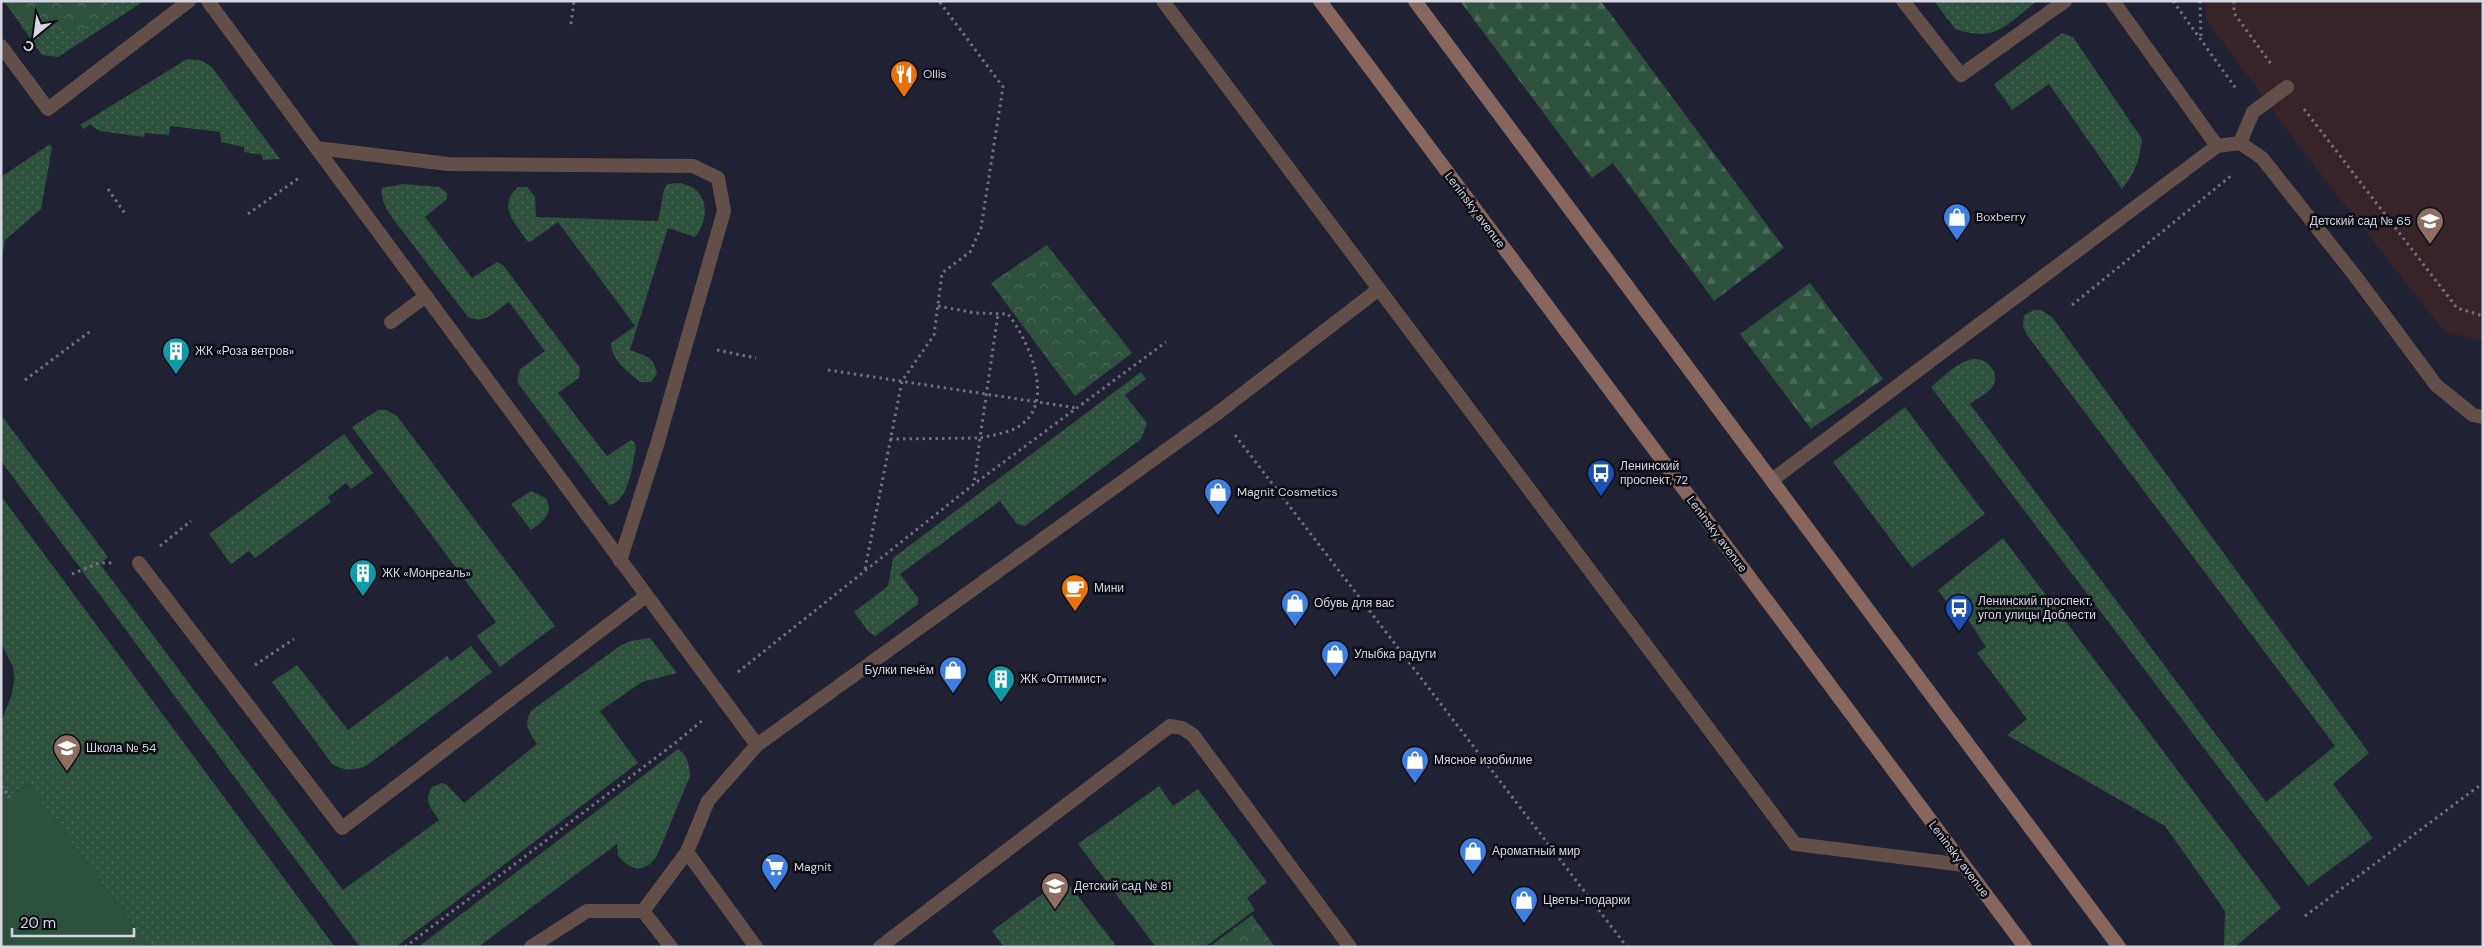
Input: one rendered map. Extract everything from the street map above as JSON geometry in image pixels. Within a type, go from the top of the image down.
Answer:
[{"type":"main road","name":"Leninsky avenue","points":[[1320,1],[2025,947]]},
{"type":"main road","points":[[1415,1],[2120,947]]},
{"type":"street","points":[[1,46],[48,109],[189,1]]},
{"type":"street","points":[[208,1],[757,746]]},
{"type":"street","points":[[1163,1],[1795,844],[1964,865]]},
{"type":"street","points":[[1903,1],[1960,75],[2065,1]]},
{"type":"street","points":[[2113,1],[2218,146]]},
{"type":"street","points":[[2240,143],[2253,112],[2288,87]]},
{"type":"street","points":[[1772,480],[2218,146],[2240,143],[2262,158],[2356,277],[2436,385],[2473,415],[2483,417]]},
{"type":"street","points":[[317,148],[448,164],[693,166],[718,178],[724,211],[657,446],[620,561]]},
{"type":"street","points":[[643,910],[687,852],[708,801],[757,746],[1219,412],[1379,288]]},
{"type":"street","points":[[391,322],[426,296]]},
{"type":"street","points":[[138,563],[342,828],[646,596]]},
{"type":"street","points":[[880,947],[1170,726],[1182,728],[1193,736],[1350,947]]},
{"type":"street","points":[[687,852],[756,947]]},
{"type":"street","points":[[531,947],[587,911],[643,910]]},
{"type":"street","points":[[643,910],[671,947]]},
{"type":"path","points":[[571,24],[574,1]]},
{"type":"path","points":[[864,570],[902,381],[934,335],[942,273],[970,252],[981,228],[1003,87],[938,1]]},
{"type":"path","points":[[2173,1],[2253,112]]},
{"type":"path","points":[[2200,1],[2201,41]]},
{"type":"path","points":[[2234,1],[2234,13],[2288,87],[2457,308],[2483,316]]},
{"type":"path","points":[[2072,305],[2234,174]]},
{"type":"path","points":[[248,214],[299,178]]},
{"type":"path","points":[[108,189],[126,215]]},
{"type":"path","points":[[890,439],[980,438],[999,434],[1020,425],[1034,411],[1036,402],[1034,364],[1021,330],[1008,314],[975,313],[938,306]]},
{"type":"path","points":[[974,484],[998,314]]},
{"type":"path","points":[[25,380],[92,330]]},
{"type":"path","points":[[405,947],[674,744],[724,702],[739,671],[864,570],[974,484],[1166,342]]},
{"type":"path","points":[[717,350],[756,358]]},
{"type":"path","points":[[828,370],[1077,408]]},
{"type":"path","points":[[1219,412],[1627,947]]},
{"type":"path","points":[[255,665],[294,639]]},
{"type":"path","points":[[2305,916],[2483,783]]},
{"type":"path","points":[[1,786],[10,797]]},
{"type":"shaded area","name":"Детский сад № 65","points":[[2206,1],[2483,1],[2483,341],[2444,331],[2309,159],[2206,19]]},
{"type":"green space","points":[[4,1],[12,1],[32,29],[107,12],[108,1],[144,1],[58,57],[42,55]]},
{"type":"green space","points":[[12,1],[108,1],[107,12],[78,33],[32,29]]},
{"type":"green space","points":[[1460,1],[1601,1],[1784,248],[1714,301],[1613,163],[1592,178]]},
{"type":"green space","points":[[1934,1],[2037,1],[2000,29],[1991,33],[1981,34],[1955,29]]},
{"type":"green space","points":[[2062,33],[2073,37],[2142,139],[2136,166],[2122,189],[2049,84],[2012,110],[1994,84]]},
{"type":"green space","points":[[187,59],[200,60],[211,66],[280,159],[263,160],[262,155],[244,152],[244,147],[221,142],[220,132],[170,126],[169,135],[145,133],[144,137],[99,131],[90,124],[84,129],[80,125]]},
{"type":"green space","points":[[50,144],[52,148],[41,209],[5,240],[1,265],[1,177]]},
{"type":"green space","points":[[681,183],[694,188],[700,194],[704,206],[704,220],[695,237],[668,228],[630,350],[644,355],[651,360],[656,368],[657,374],[651,382],[640,382],[617,360],[611,343],[635,326],[558,222],[530,242],[527,241],[510,214],[508,208],[509,201],[518,187],[527,187],[535,197],[536,217],[658,221],[667,184]]},
{"type":"green space","points":[[403,184],[439,187],[447,193],[447,199],[425,217],[472,278],[497,262],[503,265],[580,368],[579,378],[558,393],[607,456],[631,440],[635,443],[636,448],[631,473],[625,490],[616,502],[609,505],[517,382],[520,369],[545,351],[509,302],[485,318],[474,319],[468,317],[391,216],[383,201],[382,188]]},
{"type":"green space","points":[[1047,245],[1132,353],[1075,396],[991,283]]},
{"type":"green space","points":[[1810,283],[1883,379],[1811,429],[1740,334]]},
{"type":"green space","points":[[2034,310],[2041,310],[2052,317],[2369,753],[2333,784],[2373,838],[2308,886],[1931,387],[1954,368],[1969,360],[1985,361],[1989,364],[1995,373],[1994,384],[1986,393],[1970,404],[2266,802],[2335,746],[2027,335],[2023,327],[2024,315]]},
{"type":"green space","points":[[1141,372],[1146,379],[1125,395],[1147,423],[1141,439],[1025,526],[1017,524],[1000,501],[900,574],[918,598],[918,604],[875,636],[868,631],[854,612],[888,586],[893,558]]},
{"type":"green space","points":[[1905,407],[1985,514],[1912,568],[1833,462]]},
{"type":"green space","points":[[378,410],[386,410],[397,416],[555,626],[500,667],[477,636],[496,622],[352,427]]},
{"type":"green space","points":[[1,415],[108,557],[100,564],[343,890],[439,820],[428,801],[429,792],[432,787],[442,783],[446,784],[464,803],[537,744],[527,725],[531,711],[621,645],[631,641],[650,638],[677,673],[642,682],[600,711],[638,763],[396,947],[360,947],[1,461]]},
{"type":"green space","points":[[344,434],[373,473],[351,489],[346,483],[328,497],[331,502],[255,558],[249,551],[231,564],[209,534]]},
{"type":"green space","points":[[531,491],[546,498],[549,509],[546,517],[540,524],[531,530],[511,504]]},
{"type":"green space","points":[[1,496],[335,947],[149,947],[28,784],[1,803],[1,722],[12,694],[14,680],[13,667],[1,643]]},
{"type":"green space","points":[[2003,538],[2281,908],[2235,947],[2224,947],[2225,911],[2165,826],[2007,735],[2027,719],[1977,653],[1986,647],[1961,609],[1954,613],[1938,590]]},
{"type":"green space","points":[[471,646],[492,672],[366,766],[357,769],[345,769],[332,764],[272,682],[297,665],[348,730],[447,656],[451,661]]},
{"type":"green space","points":[[678,749],[684,754],[690,776],[657,856],[647,866],[638,868],[628,865],[618,856],[617,844],[478,947],[418,947]]},
{"type":"green space","points":[[28,784],[149,947],[1,947],[1,803]]},
{"type":"green space","points":[[1159,786],[1173,806],[1198,789],[1267,882],[1247,898],[1255,910],[1205,947],[1156,947],[1078,844]]},
{"type":"green space","name":"Детский сад № 81","points":[[1064,878],[1117,947],[1004,947],[992,931]]},
{"type":"green space","points":[[1252,915],[1275,947],[1209,947]]},
{"type":"place","name":"Ollis","points":[[904,98]]},
{"type":"place","name":"Boxberry","points":[[1957,241]]},
{"type":"place","name":"Детский сад № 65","points":[[2430,245]]},
{"type":"place","name":"ЖК «Роза ветров»","points":[[176,375]]},
{"type":"place","name":"Ленинский проспект, 72","points":[[1601,497]]},
{"type":"place","name":"Magnit Cosmetics","points":[[1218,516]]},
{"type":"place","name":"ЖК «Монреаль»","points":[[363,597]]},
{"type":"place","name":"Мини","points":[[1075,612]]},
{"type":"place","name":"Обувь для вас","points":[[1295,627]]},
{"type":"place","name":"Ленинский проспект, угол улицы Доблести","points":[[1959,632]]},
{"type":"place","name":"Улыбка радуги","points":[[1335,678]]},
{"type":"place","name":"Булки печём","points":[[953,694]]},
{"type":"place","name":"ЖК «Оптимист»","points":[[1001,703]]},
{"type":"place","name":"Школа № 54","points":[[67,772]]},
{"type":"place","name":"Мясное изобилие","points":[[1415,784]]},
{"type":"place","name":"Ароматный мир","points":[[1473,875]]},
{"type":"place","name":"Magnit","points":[[775,891]]},
{"type":"place","name":"Детский сад № 81","points":[[1055,910]]},
{"type":"place","name":"Цветы-подарки","points":[[1524,924]]}]
